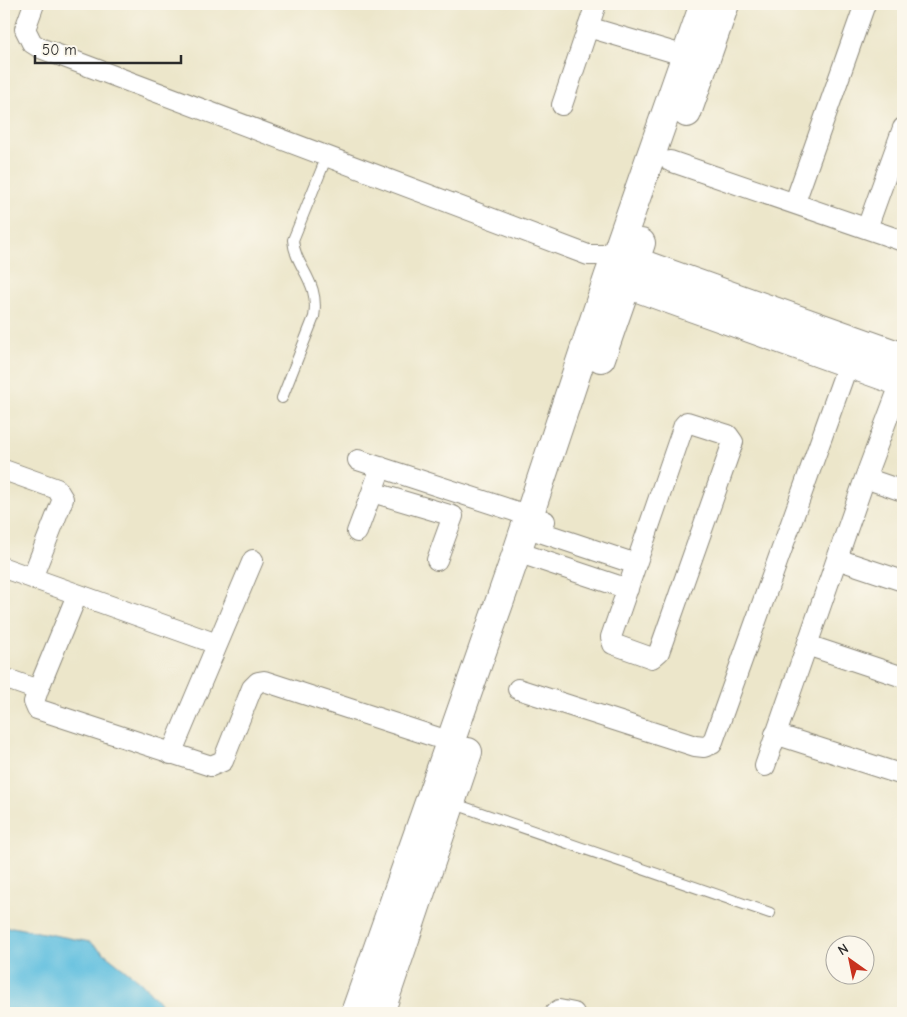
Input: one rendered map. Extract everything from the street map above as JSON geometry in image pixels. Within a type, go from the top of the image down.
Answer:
[{"type":"street","points":[[34,4],[25,29],[32,43],[40,48],[588,255],[848,364],[902,374]]},
{"type":"street","points":[[562,105],[596,4]]},
{"type":"street","points":[[375,1013],[442,799],[621,269],[686,56],[704,4]]},
{"type":"street","points":[[621,269],[670,161],[725,4]]},
{"type":"street","points":[[795,202],[865,4]]},
{"type":"street","points":[[588,27],[686,56]]},
{"type":"street","points":[[867,228],[903,128]]},
{"type":"street","points":[[670,161],[795,202],[903,241]]},
{"type":"street","points":[[621,269],[902,374]]},
{"type":"street","points":[[518,689],[696,746],[704,747],[712,744],[848,364]]},
{"type":"street","points":[[765,766],[864,478],[902,374]]},
{"type":"street","points":[[690,422],[732,438],[733,442],[659,652],[652,658],[613,644],[611,641],[636,564],[684,425],[690,422]]},
{"type":"street","points":[[358,460],[461,494],[628,589]]},
{"type":"street","points":[[357,532],[381,467]]},
{"type":"street","points":[[4,470],[56,490],[63,499],[32,578]]},
{"type":"street","points":[[864,478],[903,491]]},
{"type":"street","points":[[372,492],[453,516]]},
{"type":"street","points":[[437,560],[461,494]]},
{"type":"street","points":[[532,535],[636,564]]},
{"type":"street","points":[[442,799],[451,742],[532,535]]},
{"type":"street","points":[[837,559],[903,581]]},
{"type":"street","points":[[171,754],[253,560]]},
{"type":"street","points":[[4,568],[216,644]]},
{"type":"street","points":[[77,595],[38,690],[34,702],[38,709],[210,766],[223,761],[252,688],[258,682],[264,682],[451,742]]},
{"type":"street","points":[[807,645],[903,677]]},
{"type":"street","points":[[4,678],[38,690]]},
{"type":"street","points":[[776,734],[903,775]]},
{"type":"street","points":[[555,1013],[559,1010],[574,1013]]},
{"type":"lane","points":[[282,398],[314,317],[316,303],[313,288],[293,240],[327,156]]},
{"type":"lane","points":[[442,799],[770,912]]},
{"type":"water","points":[[12,927],[90,942],[141,982],[169,1013],[4,1013],[4,928]]}]
